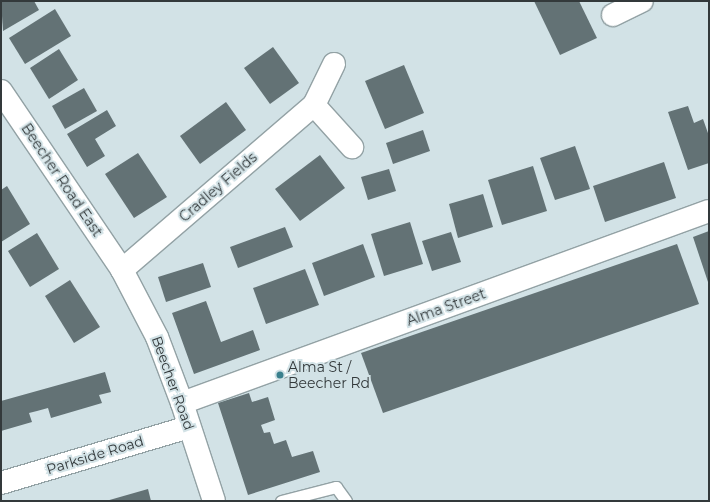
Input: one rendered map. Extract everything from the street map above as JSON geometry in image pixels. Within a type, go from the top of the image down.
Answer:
[{"type":"street","points":[[613,15],[642,1]]},
{"type":"street","name":"Cradley Fields","points":[[122,270],[314,105],[334,64]]},
{"type":"street","name":"Beecher Road East","points":[[1,91],[122,270]]},
{"type":"street","points":[[314,105],[352,148]]},
{"type":"street","name":"Alma Street","points":[[182,403],[709,211]]},
{"type":"street","name":"Beecher Road","points":[[122,270],[157,337],[182,403],[214,501]]},
{"type":"street","name":"Parkside Road","points":[[1,483],[189,427]]},
{"type":"lane","points":[[281,501],[336,487],[346,501]]},
{"type":"building","points":[[1,1],[34,1],[39,10],[3,31]]},
{"type":"building","points":[[534,1],[579,1],[597,38],[560,55]]},
{"type":"building","points":[[55,9],[71,36],[25,64],[9,38]]},
{"type":"building","points":[[273,47],[299,83],[270,104],[244,68]]},
{"type":"building","points":[[59,49],[78,80],[49,99],[30,68]]},
{"type":"building","points":[[404,65],[424,113],[385,129],[365,81]]},
{"type":"building","points":[[84,88],[97,111],[65,129],[52,106]]},
{"type":"building","points":[[226,102],[246,130],[200,164],[180,136]]},
{"type":"building","points":[[688,106],[694,123],[703,119],[709,136],[709,163],[688,170],[668,112]]},
{"type":"building","points":[[107,110],[116,126],[95,139],[105,156],[87,167],[67,134]]},
{"type":"building","points":[[423,130],[430,151],[393,164],[386,143]]},
{"type":"building","points":[[575,146],[590,189],[555,200],[540,158]]},
{"type":"building","points":[[138,153],[167,197],[134,218],[105,174]]},
{"type":"building","points":[[320,155],[345,188],[300,221],[275,189]]},
{"type":"building","points":[[664,162],[676,198],[605,222],[593,186]]},
{"type":"building","points":[[533,166],[547,211],[502,225],[488,180]]},
{"type":"building","points":[[389,169],[396,191],[368,200],[361,177]]},
{"type":"building","points":[[7,186],[30,224],[1,242],[1,190]]},
{"type":"building","points":[[483,194],[493,227],[458,238],[449,204]]},
{"type":"building","points":[[410,222],[423,264],[384,276],[371,234]]},
{"type":"building","points":[[285,227],[293,247],[238,268],[230,247]]},
{"type":"building","points":[[709,231],[709,285],[693,237]]},
{"type":"building","points":[[451,232],[461,262],[432,271],[422,241]]},
{"type":"building","points":[[37,233],[59,269],[30,287],[8,251]]},
{"type":"building","points":[[363,244],[375,277],[324,296],[312,263]]},
{"type":"building","points":[[677,244],[699,304],[383,413],[361,353]]},
{"type":"building","points":[[203,263],[211,287],[166,302],[158,277]]},
{"type":"building","points":[[305,269],[319,305],[266,324],[253,288]]},
{"type":"building","points":[[70,280],[100,327],[74,343],[45,296]]},
{"type":"building","points":[[206,301],[221,342],[253,330],[260,350],[194,374],[172,313]]},
{"type":"building","points":[[105,372],[111,392],[99,395],[102,403],[51,418],[48,408],[29,413],[32,422],[1,431],[1,401]]},
{"type":"building","points":[[249,393],[252,402],[268,397],[275,420],[261,425],[264,433],[270,432],[274,444],[286,440],[292,457],[313,451],[320,472],[248,495],[218,403]]},
{"type":"building","points":[[148,489],[151,501],[106,501]]},
{"type":"place","name":"Alma St / Beecher Rd","points":[[280,375]]}]
